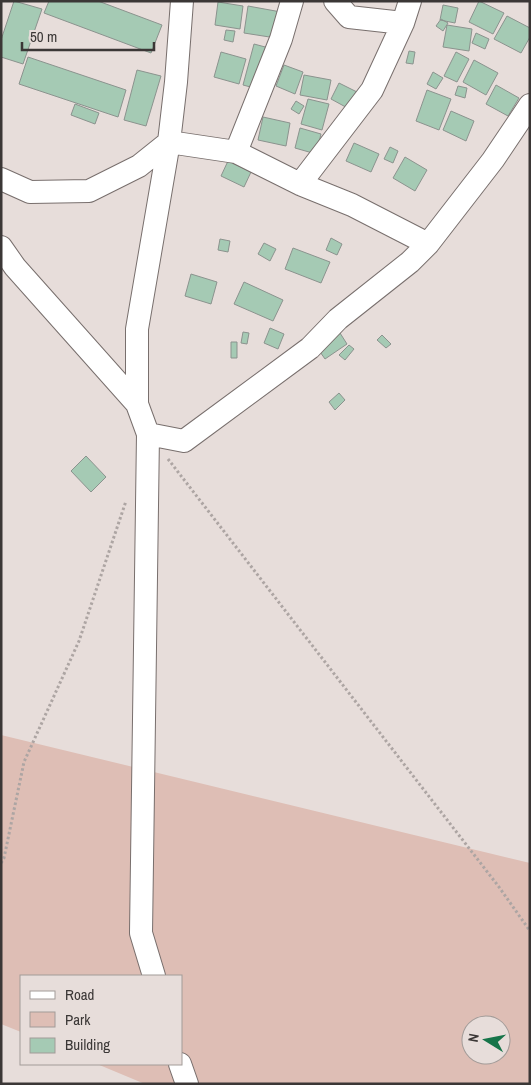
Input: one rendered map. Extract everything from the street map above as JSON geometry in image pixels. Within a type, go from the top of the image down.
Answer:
[{"type":"street","points":[[154,975],[141,933],[148,434],[137,404],[137,329],[169,142],[182,1]]},
{"type":"street","points":[[236,152],[281,39],[292,1]]},
{"type":"street","points":[[335,1],[348,17],[403,23]]},
{"type":"street","points":[[300,184],[372,90],[403,23],[410,1]]},
{"type":"street","points":[[148,434],[184,441],[310,348],[338,319],[410,262],[428,244],[493,160],[530,105]]},
{"type":"street","points":[[1,179],[30,192],[89,191],[139,166],[169,142],[236,152],[300,184],[352,205],[428,244]]},
{"type":"street","points":[[1,247],[15,267],[137,404]]},
{"type":"street","points":[[180,1065],[186,1084]]},
{"type":"path","points":[[166,457],[499,887],[530,931]]},
{"type":"path","points":[[1,863],[4,858],[24,762],[79,641],[126,500]]},
{"type":"green space","points":[[1,735],[530,863],[530,1084],[145,1084],[99,1065],[182,1065],[182,975],[20,975],[20,1032],[1,1024]]},
{"type":"building","points":[[14,1],[42,9],[23,64],[1,57],[1,40]]},
{"type":"building","points":[[49,1],[98,1],[162,25],[151,53],[44,13]]},
{"type":"building","points":[[479,1],[504,13],[493,34],[469,22]]},
{"type":"building","points":[[218,2],[243,6],[240,29],[215,25]]},
{"type":"building","points":[[443,5],[458,8],[455,23],[440,20]]},
{"type":"building","points":[[248,6],[281,12],[276,38],[244,33]]},
{"type":"building","points":[[507,16],[530,28],[530,37],[521,53],[494,39]]},
{"type":"building","points":[[441,19],[448,23],[443,31],[436,26]]},
{"type":"building","points":[[447,25],[472,29],[469,51],[443,47]]},
{"type":"building","points":[[226,30],[235,31],[233,42],[224,40]]},
{"type":"building","points":[[476,33],[489,39],[485,49],[472,43]]},
{"type":"building","points":[[254,44],[269,48],[258,89],[243,85]]},
{"type":"building","points":[[409,51],[415,52],[413,64],[406,63]]},
{"type":"building","points":[[221,52],[246,59],[239,84],[214,77]]},
{"type":"building","points":[[456,52],[469,59],[457,82],[444,76]]},
{"type":"building","points":[[28,57],[126,90],[118,117],[19,84]]},
{"type":"building","points":[[474,60],[498,73],[486,95],[463,82]]},
{"type":"building","points":[[284,65],[303,72],[295,94],[276,86]]},
{"type":"building","points":[[137,70],[161,76],[146,126],[124,120]]},
{"type":"building","points":[[433,72],[443,78],[436,89],[427,84]]},
{"type":"building","points":[[304,75],[331,80],[327,100],[300,95]]},
{"type":"building","points":[[339,83],[361,94],[353,111],[331,99]]},
{"type":"building","points":[[496,85],[519,98],[508,116],[486,104]]},
{"type":"building","points":[[458,86],[467,88],[465,98],[455,95]]},
{"type":"building","points":[[427,90],[451,99],[439,130],[416,121]]},
{"type":"building","points":[[308,99],[329,104],[322,130],[301,124]]},
{"type":"building","points":[[296,101],[304,106],[299,114],[291,109]]},
{"type":"building","points":[[75,104],[99,113],[95,124],[71,115]]},
{"type":"building","points":[[451,111],[474,121],[466,141],[443,130]]},
{"type":"building","points":[[263,117],[290,123],[286,146],[258,140]]},
{"type":"building","points":[[300,128],[321,134],[316,154],[295,148]]},
{"type":"building","points":[[354,143],[379,154],[371,172],[346,161]]},
{"type":"building","points":[[390,147],[398,151],[393,163],[384,159]]},
{"type":"building","points":[[405,157],[427,170],[415,191],[393,178]]},
{"type":"building","points":[[228,161],[251,172],[244,187],[221,176]]},
{"type":"building","points":[[331,238],[342,244],[337,255],[326,250]]},
{"type":"building","points":[[220,239],[230,241],[228,252],[218,250]]},
{"type":"building","points":[[264,243],[276,249],[270,261],[258,254]]},
{"type":"building","points":[[293,248],[330,262],[321,283],[285,269]]},
{"type":"building","points":[[191,274],[217,282],[211,304],[185,296]]},
{"type":"building","points":[[244,282],[283,300],[273,321],[234,304]]},
{"type":"building","points":[[270,328],[284,334],[278,349],[264,343]]},
{"type":"building","points":[[243,332],[249,333],[247,344],[241,343]]},
{"type":"building","points":[[340,333],[347,344],[325,359],[318,349]]},
{"type":"building","points":[[382,335],[391,344],[386,348],[377,340]]},
{"type":"building","points":[[231,342],[237,342],[237,358],[231,358]]},
{"type":"building","points":[[349,345],[354,349],[345,360],[339,355]]},
{"type":"building","points":[[339,393],[345,400],[335,410],[329,402]]},
{"type":"building","points":[[86,456],[106,477],[91,492],[71,471]]}]
